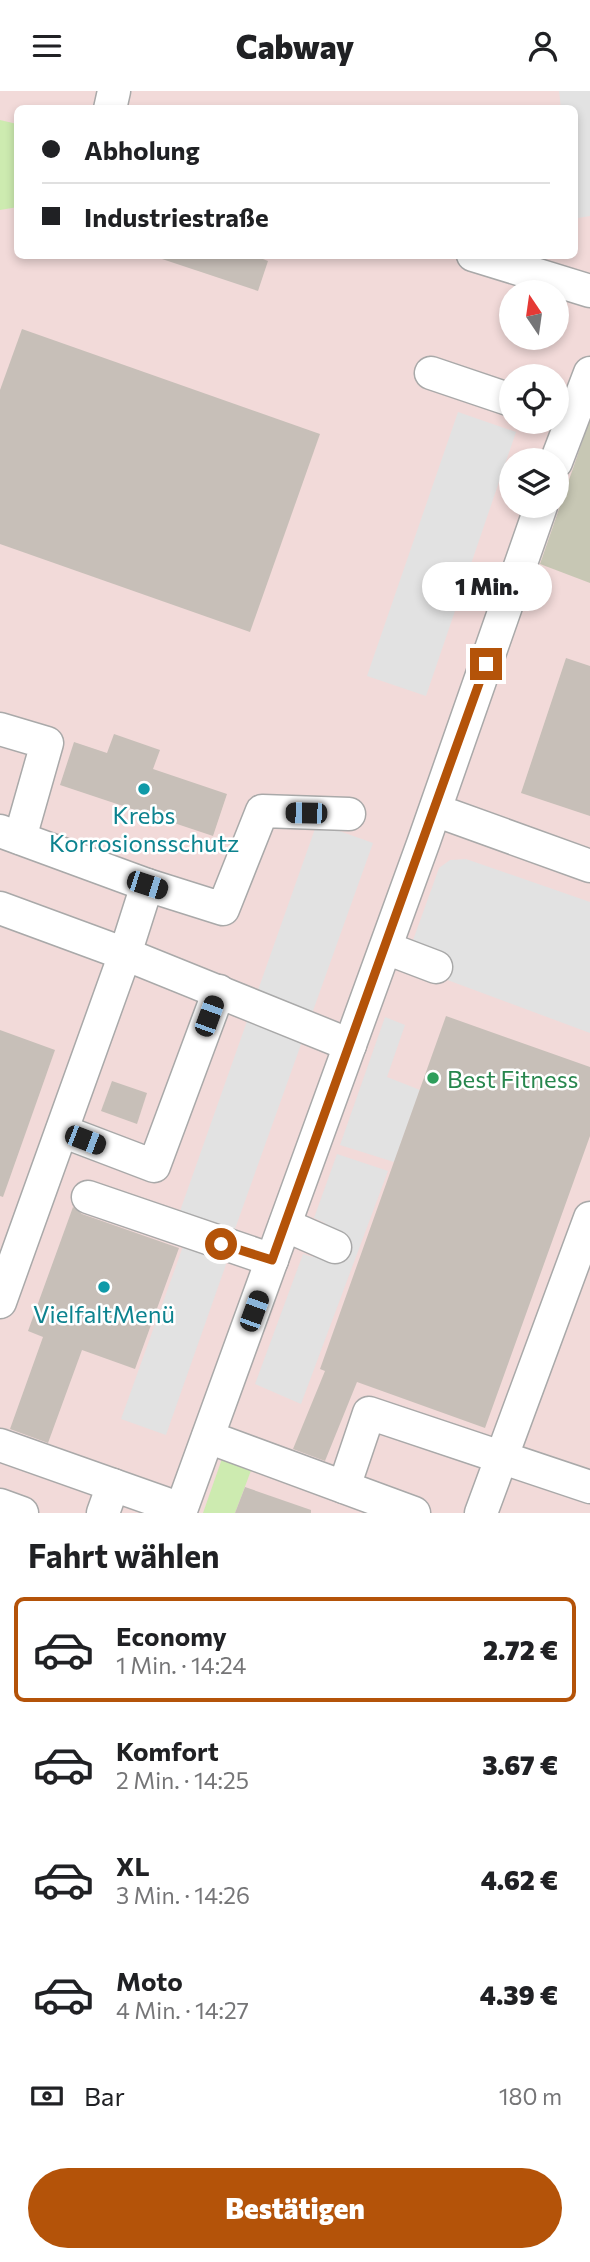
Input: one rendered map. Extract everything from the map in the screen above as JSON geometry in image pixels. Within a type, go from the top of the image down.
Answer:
[{"type":"street","points":[[486,259],[590,291]]},
{"type":"street","points":[[431,373],[499,396]]},
{"type":"street","points":[[569,409],[590,373]]},
{"type":"street","points":[[0,1445],[108,1499],[180,1511],[386,948],[537,518]]},
{"type":"street","points":[[0,729],[47,743],[10,835],[222,909],[262,811],[349,814]]},
{"type":"street","points":[[446,814],[590,866]]},
{"type":"street","points":[[0,1302],[125,954],[147,885]]},
{"type":"street","points":[[0,908],[125,954],[350,1045]]},
{"type":"street","points":[[386,948],[436,967]]},
{"type":"street","points":[[62,1132],[154,1166],[219,991]]},
{"type":"street","points":[[88,1197],[272,1260]]},
{"type":"street","points":[[481,1513],[590,1219]]},
{"type":"street","points":[[285,1225],[335,1247]]},
{"type":"street","points":[[344,1487],[369,1413],[590,1487]]},
{"type":"street","points":[[208,1437],[414,1513]]},
{"type":"street","points":[[0,1505],[22,1513]]},
{"type":"shaded area","points":[[0,91],[590,91],[590,1513],[0,1513]]},
{"type":"shaded area","points":[[559,91],[590,91],[590,216],[578,218],[578,105],[561,105]]},
{"type":"shaded area","points":[[458,412],[499,426],[499,434],[515,434],[511,448],[499,448],[499,482],[426,696],[367,676]]},
{"type":"shaded area","points":[[590,419],[590,583],[540,564],[556,518],[569,518],[569,480]]},
{"type":"shaded area","points":[[317,823],[373,843],[235,1229],[180,1211]]},
{"type":"shaded area","points":[[466,859],[590,902],[590,1033],[442,978],[449,956],[412,943],[439,868],[450,860]]},
{"type":"shaded area","points":[[385,1017],[405,1025],[387,1077],[420,1090],[394,1162],[340,1145]]},
{"type":"shaded area","points":[[337,1154],[388,1171],[301,1404],[255,1384],[303,1254],[313,1257],[325,1223],[314,1218]]},
{"type":"shaded area","points":[[186,1238],[230,1253],[166,1435],[121,1419]]},
{"type":"green space","points":[[0,120],[14,123],[14,208],[0,210]]},
{"type":"green space","points":[[225,1450],[255,1460],[235,1513],[203,1513]]},
{"type":"building","points":[[162,259],[263,259],[268,261],[258,291]]},
{"type":"building","points":[[22,329],[320,434],[250,632],[0,544],[0,390]]},
{"type":"building","points":[[566,658],[590,666],[590,816],[521,793]]},
{"type":"building","name":"Krebs Korrosionsschutz","points":[[114,734],[160,750],[153,769],[227,794],[213,836],[60,785],[74,742],[107,753]]},
{"type":"building","points":[[446,1016],[590,1067],[590,1136],[485,1428],[357,1382],[325,1461],[293,1449],[325,1371],[320,1369]]},
{"type":"building","points":[[0,1030],[55,1050],[3,1197],[0,1196]]},
{"type":"building","points":[[112,1081],[147,1093],[137,1124],[101,1111]]},
{"type":"building","name":"VielfaltMenü","points":[[73,1207],[82,1214],[179,1248],[135,1369],[82,1350],[48,1443],[10,1429],[43,1337],[28,1331]]},
{"type":"building","points":[[245,1487],[311,1510],[311,1513],[235,1513]]},
{"type":"place","name":"Krebs Korrosionsschutz","points":[[144,789]]},
{"type":"place","name":"Best Fitness","points":[[433,1078]]},
{"type":"place","name":"VielfaltMenü","points":[[104,1287]]},
{"type":"route","points":[[221,1244],[272,1260],[486,664]]}]
